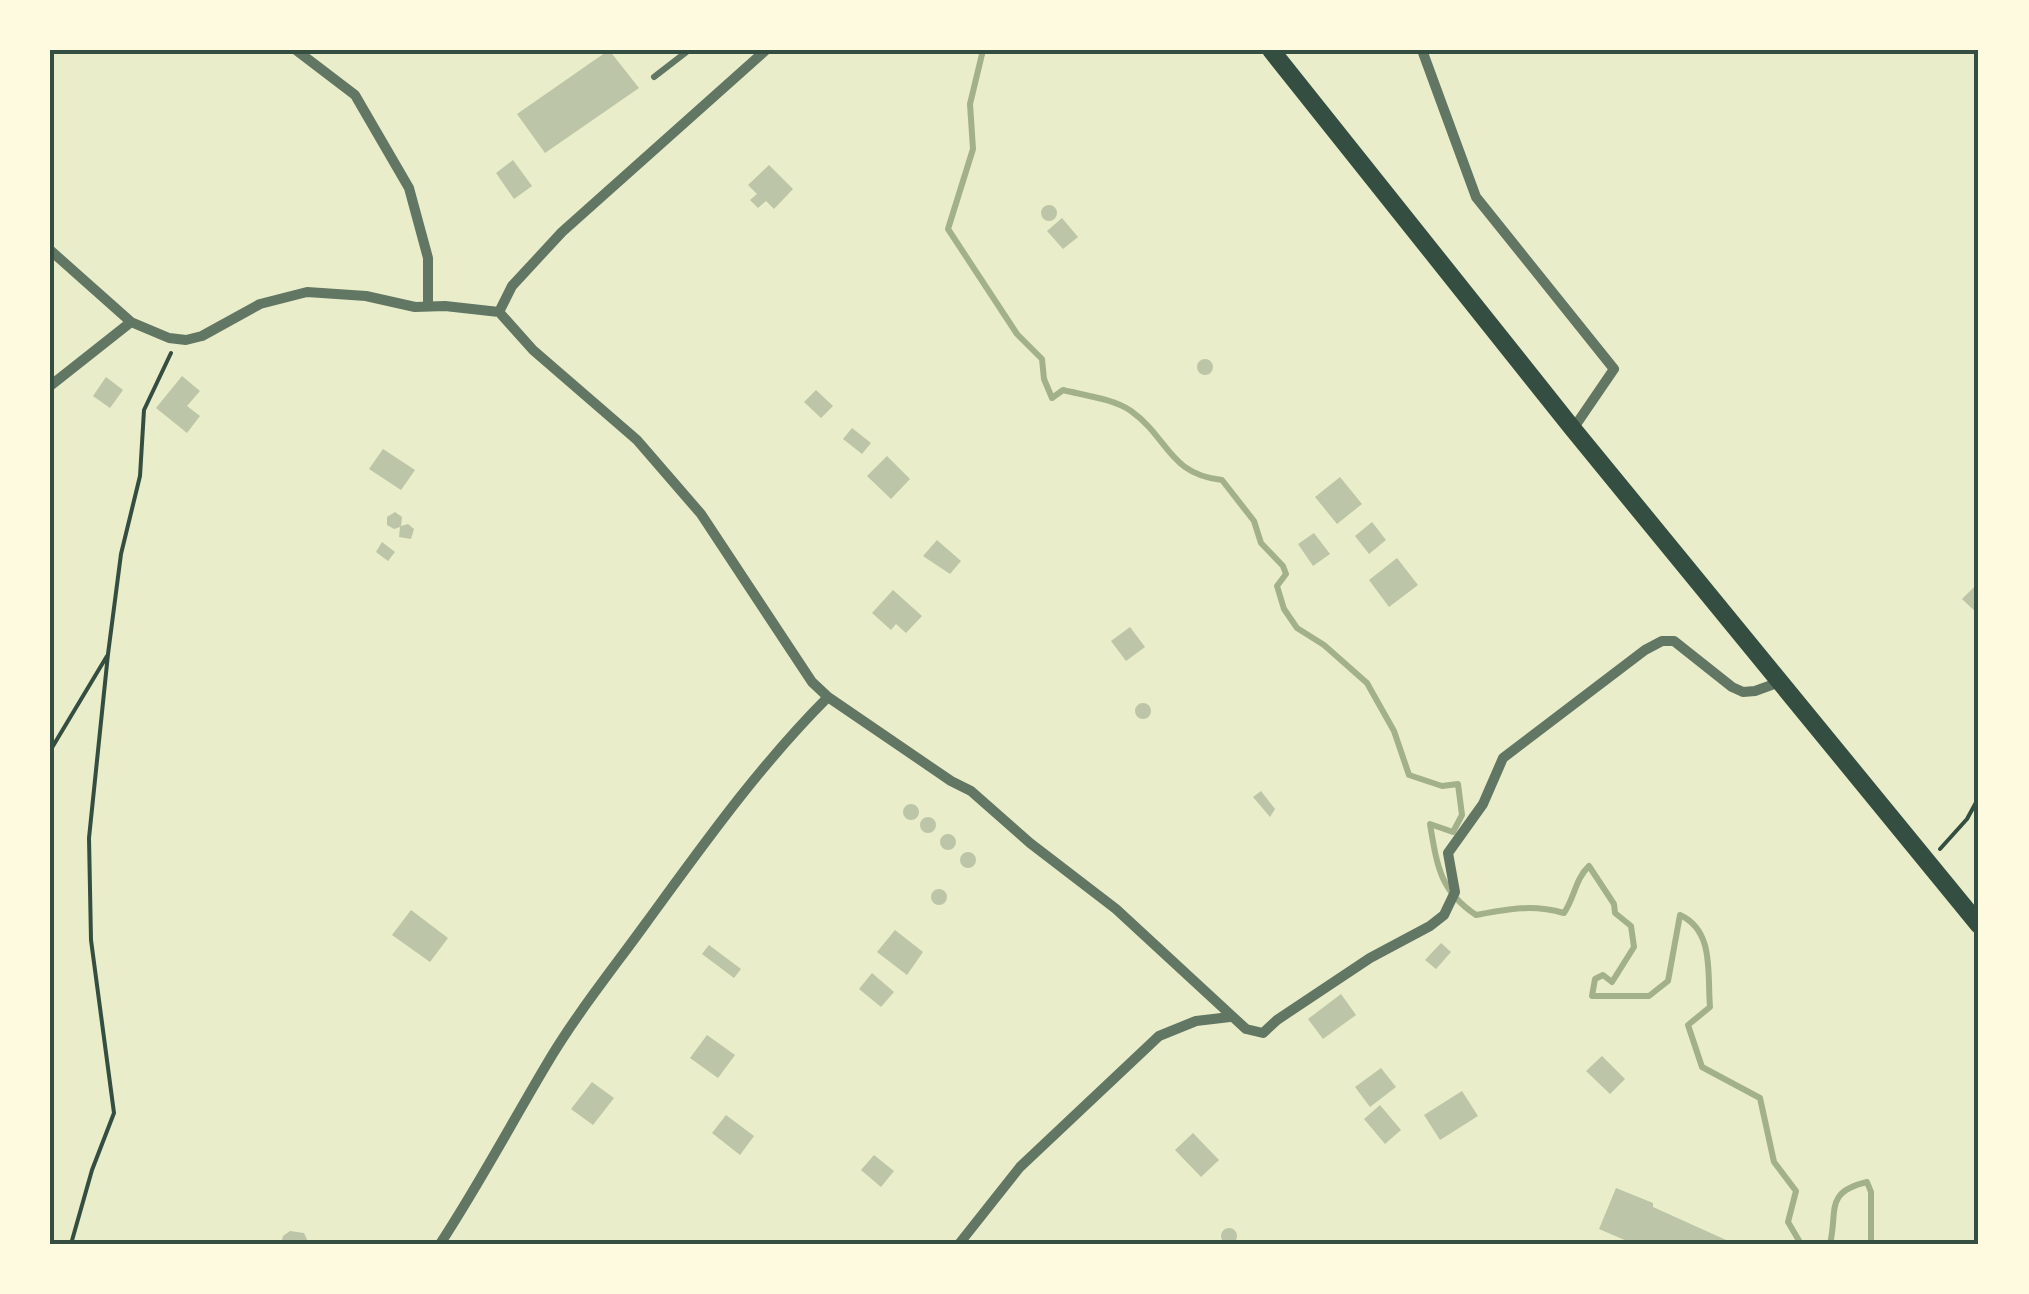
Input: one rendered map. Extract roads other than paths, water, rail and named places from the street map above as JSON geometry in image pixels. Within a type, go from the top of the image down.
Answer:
[{"type":"main road","points":[[1271,50],[1979,925]]},
{"type":"street","points":[[296,50],[354,95],[410,188],[428,258],[428,306]]},
{"type":"street","points":[[499,312],[512,286],[562,232],[766,50]]},
{"type":"street","points":[[1422,50],[1476,197],[1614,369],[1573,428]]},
{"type":"street","points":[[50,250],[131,322],[169,338],[202,336],[260,304],[307,292],[366,296],[415,307],[499,312],[532,350],[637,440],[701,514],[812,682],[950,781],[971,791],[1030,843],[1116,909],[1246,1029],[1263,1033],[1276,1020],[1370,958],[1444,915],[1455,892],[1448,853],[1483,804],[1504,758],[1646,650],[1662,641],[1674,641],[1743,692],[1780,682]]},
{"type":"street","points":[[50,386],[131,322]]},
{"type":"street","points":[[440,1244],[477,1188],[546,1064],[614,966],[717,825],[785,740],[828,697]]},
{"type":"street","points":[[959,1244],[1020,1167],[1160,1036],[1196,1021],[1230,1017]]},
{"type":"lane","points":[[654,77],[689,50]]},
{"type":"waterway","points":[[983,50],[970,104],[973,149],[948,229],[1017,334],[1042,359],[1044,379],[1052,398],[1063,390],[1124,407],[1144,421],[1179,463],[1222,480],[1254,521],[1261,543],[1283,566],[1286,574],[1277,586],[1284,609],[1297,628],[1324,645],[1367,683],[1394,731],[1409,775],[1442,786],[1458,784],[1462,815],[1453,832],[1430,824],[1442,876],[1464,906],[1476,915],[1531,908],[1564,913],[1589,866],[1614,904],[1615,913],[1631,926],[1634,947],[1612,982],[1603,975],[1595,979],[1592,996],[1649,996],[1668,981],[1680,915],[1699,931],[1707,955],[1710,1007],[1688,1025],[1702,1067],[1760,1098],[1774,1162],[1796,1191],[1788,1222],[1801,1244]]},
{"type":"waterway","points":[[1830,1244],[1839,1197],[1853,1186],[1867,1182],[1871,1192],[1871,1244]]}]
